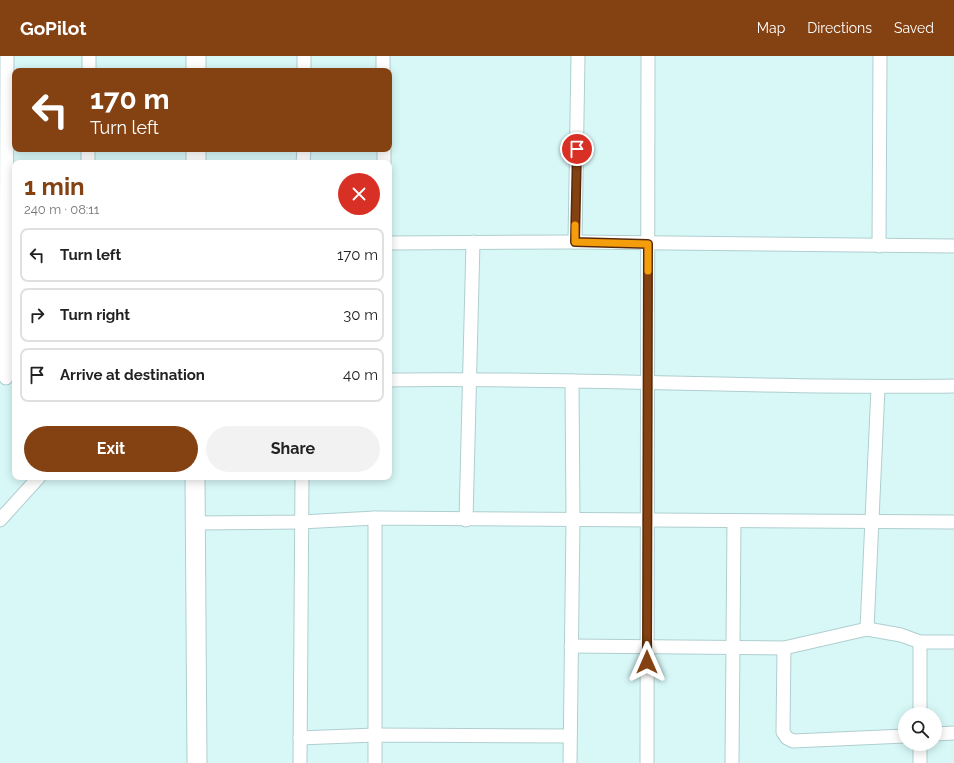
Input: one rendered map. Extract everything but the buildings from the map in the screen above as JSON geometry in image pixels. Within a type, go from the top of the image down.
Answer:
[{"type":"main road","points":[[196,56],[196,68]]},
{"type":"main road","points":[[195,480],[197,763]]},
{"type":"street","points":[[7,56],[7,378]]},
{"type":"street","points":[[89,56],[89,68]]},
{"type":"street","points":[[304,56],[304,68]]},
{"type":"street","points":[[383,56],[383,68]]},
{"type":"street","points":[[575,242],[578,56]]},
{"type":"street","points":[[647,763],[648,56]]},
{"type":"street","points":[[879,246],[880,56]]},
{"type":"street","points":[[392,242],[575,242],[648,244],[954,246]]},
{"type":"street","points":[[466,520],[473,242]]},
{"type":"street","points":[[392,380],[470,379],[878,388],[954,386]]},
{"type":"street","points":[[570,763],[573,520],[572,381]]},
{"type":"street","points":[[867,629],[878,388]]},
{"type":"street","points":[[0,520],[36,480]]},
{"type":"street","points":[[300,763],[302,480]]},
{"type":"street","points":[[375,518],[375,763]]},
{"type":"street","points":[[195,523],[302,522],[375,518],[466,520],[954,522]]},
{"type":"street","points":[[732,763],[734,521]]},
{"type":"street","points":[[571,646],[733,649],[784,648],[867,629],[901,635],[920,642],[954,642]]},
{"type":"street","points":[[920,642],[920,707]]},
{"type":"street","points":[[784,648],[783,732],[786,738],[793,741],[898,736]]},
{"type":"street","points":[[942,734],[954,733]]},
{"type":"street","points":[[300,738],[375,735],[570,736]]},
{"type":"street","points":[[920,751],[920,763]]},
{"type":"slow traffic","points":[[575,225],[575,242],[648,244],[648,271]]},
{"type":"route","points":[[577,149],[575,242],[648,244],[647,662]]}]
